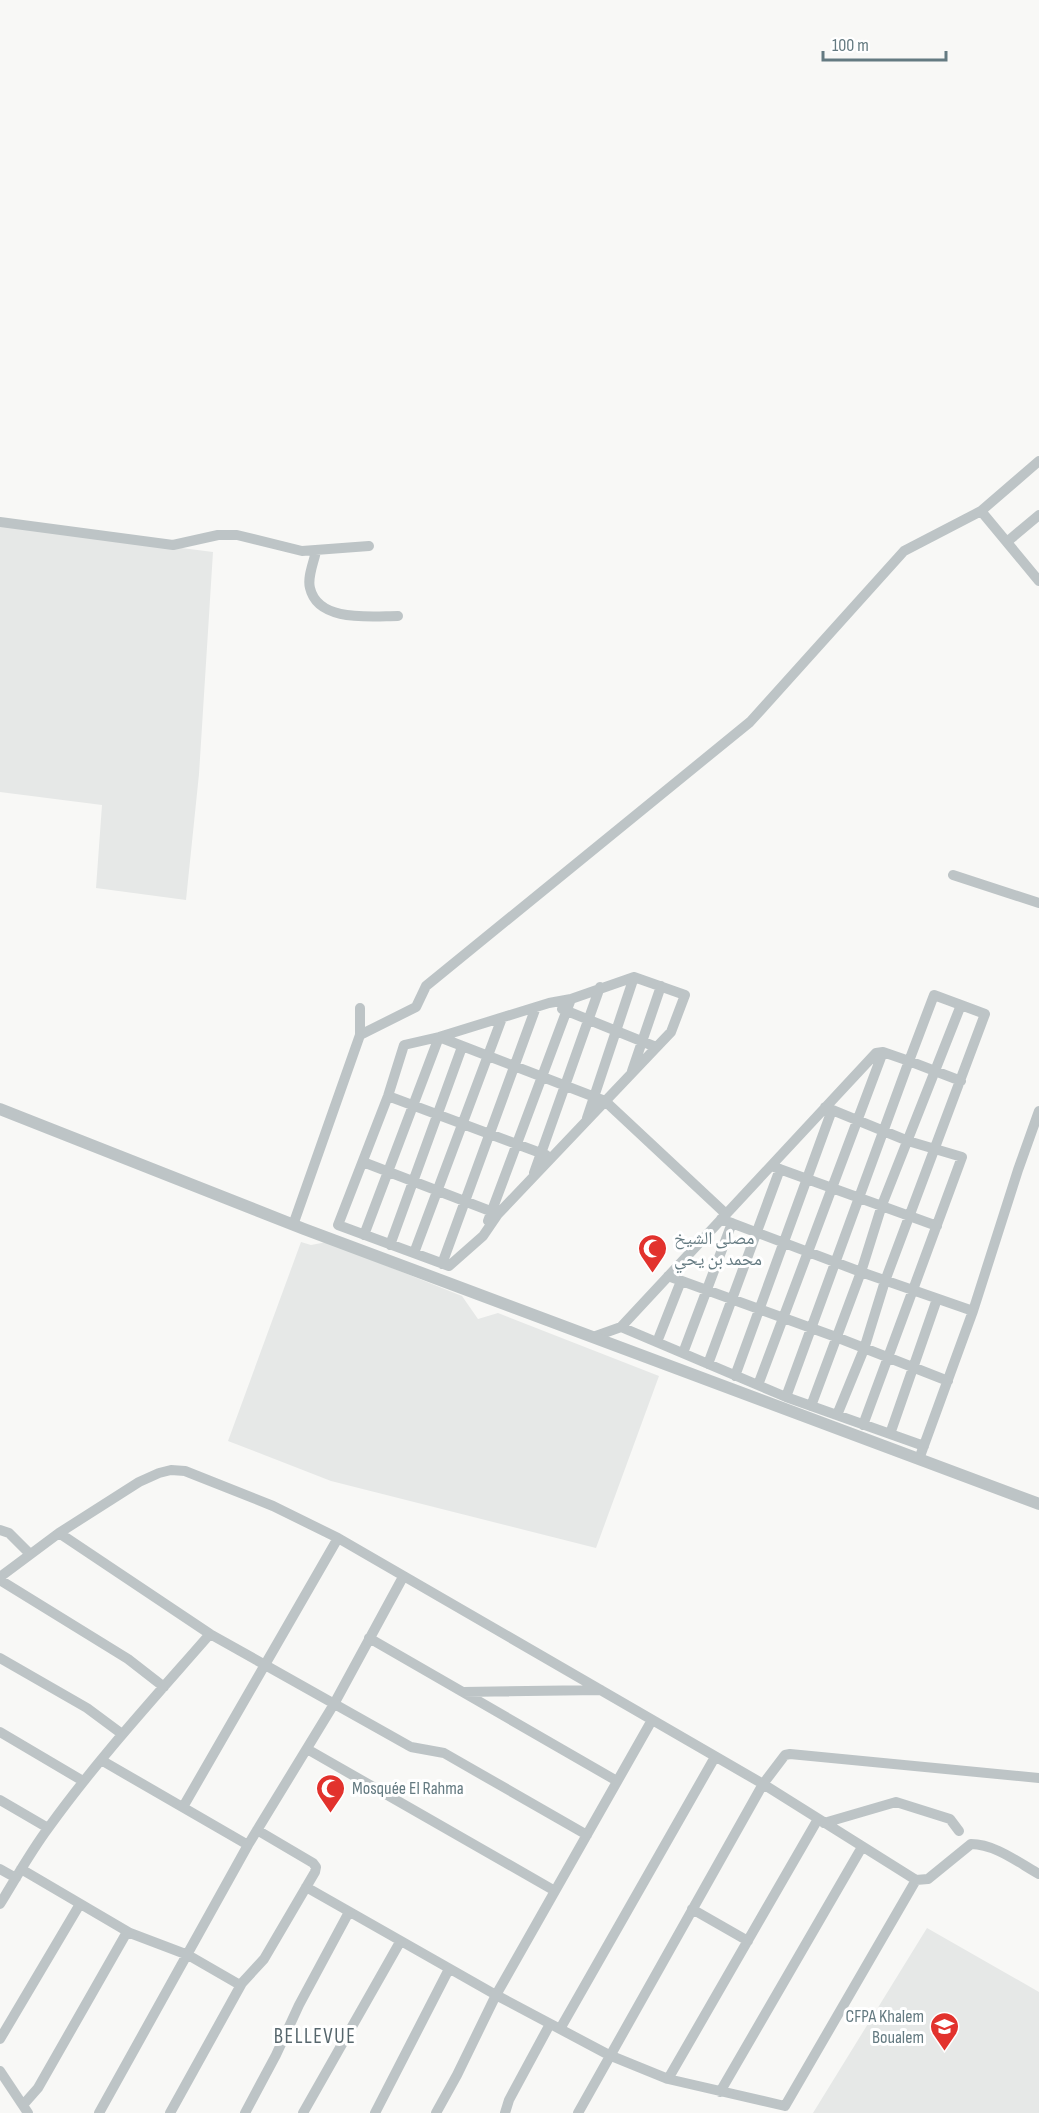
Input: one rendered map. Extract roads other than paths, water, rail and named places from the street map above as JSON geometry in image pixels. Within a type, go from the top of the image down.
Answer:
[{"type":"street","points":[[360,1035],[416,1006],[426,986],[750,722],[904,551],[981,511],[1039,460]]},
{"type":"street","points":[[981,511],[1037,574]]},
{"type":"street","points":[[1008,541],[1039,515]]},
{"type":"street","points":[[0,522],[173,545],[218,536],[237,535],[302,551],[369,546]]},
{"type":"street","points":[[316,551],[309,588],[321,604],[335,613],[351,616],[398,616]]},
{"type":"street","points":[[953,875],[1039,903]]},
{"type":"street","points":[[586,1121],[634,976]]},
{"type":"street","points":[[495,1213],[532,1179],[671,1032],[685,994],[634,976],[571,999],[549,1003],[439,1037],[404,1045],[388,1096],[338,1226],[449,1266],[483,1236],[495,1213],[517,1144],[571,999]]},
{"type":"street","points":[[631,1074],[661,986]]},
{"type":"street","points":[[532,1179],[600,987]]},
{"type":"street","points":[[786,1397],[934,995],[985,1014],[885,1281],[864,1349],[837,1415]]},
{"type":"street","points":[[549,1003],[656,1047]]},
{"type":"street","points":[[811,1406],[861,1272],[882,1205],[961,1005]]},
{"type":"street","points":[[442,1264],[536,1007]]},
{"type":"street","points":[[293,1225],[360,1035],[360,1008]]},
{"type":"street","points":[[414,1254],[502,1018]]},
{"type":"street","points":[[439,1037],[605,1101],[726,1219],[885,1281],[973,1311]]},
{"type":"street","points":[[364,1235],[439,1037]]},
{"type":"street","points":[[390,1245],[462,1047]]},
{"type":"street","points":[[759,1385],[884,1052]]},
{"type":"street","points":[[594,1337],[621,1327],[776,1167],[876,1053],[884,1052],[961,1081]]},
{"type":"street","points":[[388,1096],[552,1157]]},
{"type":"street","points":[[0,1109],[293,1225],[1039,1504]]},
{"type":"street","points":[[829,1109],[908,1141],[962,1157],[863,1425]]},
{"type":"street","points":[[735,1376],[808,1178],[829,1109]]},
{"type":"street","points":[[919,1459],[973,1311],[1039,1112]]},
{"type":"street","points":[[363,1162],[495,1213]]},
{"type":"street","points":[[776,1167],[937,1226]]},
{"type":"street","points":[[708,1364],[756,1232],[776,1167]]},
{"type":"street","points":[[683,1353],[707,1290],[726,1219]]},
{"type":"street","points":[[668,1276],[837,1337],[948,1381]]},
{"type":"street","points":[[657,1342],[681,1281]]},
{"type":"street","points":[[890,1434],[937,1299]]},
{"type":"street","points":[[621,1327],[786,1397],[924,1446]]},
{"type":"street","points":[[164,1687],[128,1659],[0,1578],[59,1533],[139,1482],[159,1473],[185,1470],[273,1506],[338,1538],[763,1784],[916,1880],[928,1879],[971,1844],[992,1848],[1039,1875]]},
{"type":"street","points":[[0,1530],[9,1533],[30,1554]]},
{"type":"street","points":[[59,1533],[210,1634],[411,1747],[444,1753],[586,1835]]},
{"type":"street","points":[[183,1808],[338,1538]]},
{"type":"street","points":[[99,2113],[248,1845],[334,1704],[403,1577]]},
{"type":"street","points":[[0,1904],[48,1828],[83,1781],[210,1634]]},
{"type":"street","points":[[369,1638],[617,1781]]},
{"type":"street","points":[[0,1658],[87,1708],[122,1734]]},
{"type":"street","points":[[463,1692],[601,1690]]},
{"type":"street","points":[[436,2113],[496,1995],[652,1720]]},
{"type":"street","points":[[0,1732],[83,1781]]},
{"type":"street","points":[[307,1749],[555,1892]]},
{"type":"street","points":[[578,2113],[763,1784],[785,1755],[1039,1778]]},
{"type":"street","points":[[505,2113],[509,2100],[715,1757]]},
{"type":"street","points":[[101,1760],[248,1845]]},
{"type":"street","points":[[0,1800],[48,1828]]},
{"type":"street","points":[[668,2079],[821,1821],[896,1802],[950,1819],[959,1831]]},
{"type":"street","points":[[170,2113],[240,1985],[264,1959],[315,1872],[316,1867],[313,1863],[257,1830]]},
{"type":"street","points":[[720,2092],[862,1846]]},
{"type":"street","points":[[0,1869],[19,1874],[80,1904],[127,1932],[188,1954],[240,1985]]},
{"type":"street","points":[[306,1887],[400,1942],[609,2055],[668,2079],[785,2106],[916,1880]]},
{"type":"street","points":[[0,2039],[80,1904]]},
{"type":"street","points":[[692,1909],[748,1941]]},
{"type":"street","points":[[245,2113],[349,1912]]},
{"type":"street","points":[[0,2071],[25,2109],[127,1932]]},
{"type":"street","points":[[303,2113],[400,1942]]},
{"type":"street","points":[[375,2113],[449,1969]]},
{"type":"place","name":"مصلى الشيخ محمد بن يحي","points":[[653,1274]]},
{"type":"place","name":"Mosquée El Rahma","points":[[331,1814]]},
{"type":"place","name":"CFPA Khalem Boualem","points":[[945,2052]]},
{"type":"district","name":"BELLEVUE","points":[[315,2036]]}]
